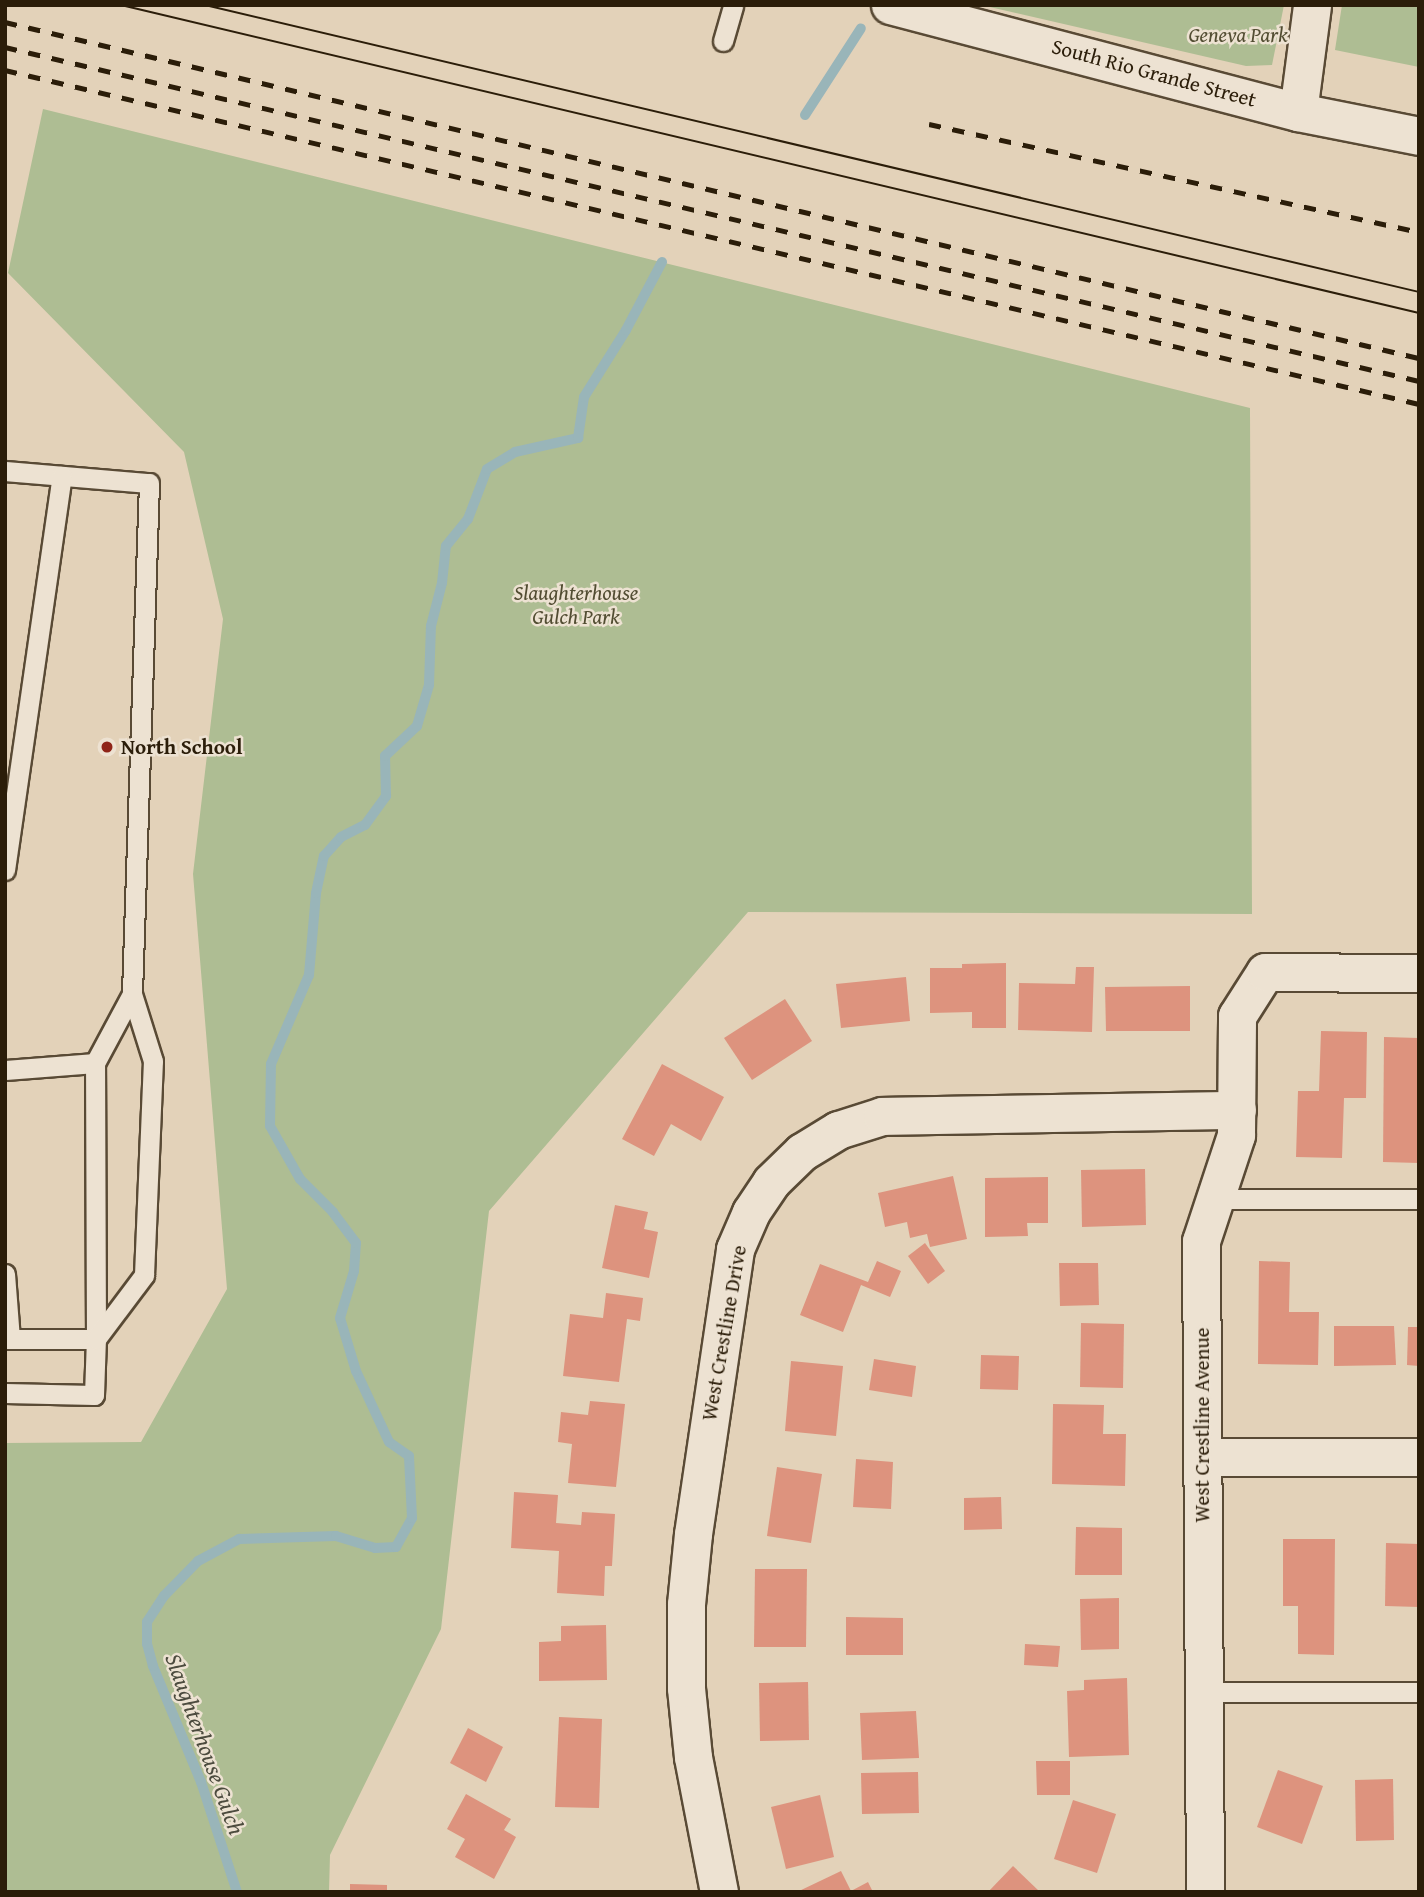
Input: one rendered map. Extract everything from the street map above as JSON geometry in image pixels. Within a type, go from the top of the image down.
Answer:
[{"type":"street","name":"South Rio Grande Street","points":[[890,5],[1298,111],[1419,136]]},
{"type":"street","points":[[1298,111],[1312,5]]},
{"type":"street","name":"West Crestline Avenue","points":[[1197,1884],[1203,1692],[1201,1241],[1236,1135],[1237,1016],[1265,972],[1419,973]]},
{"type":"street","name":"West Crestline Drive","points":[[719,1892],[692,1757],[686,1688],[686,1604],[692,1534],[735,1248],[751,1212],[764,1192],[802,1152],[838,1130],[882,1116],[1237,1111]]},
{"type":"street","points":[[1202,1457],[1419,1457]]},
{"type":"lane","points":[[723,41],[733,5]]},
{"type":"lane","points":[[5,471],[149,483],[132,995],[153,1060],[144,1275],[96,1339]]},
{"type":"lane","points":[[5,870],[62,476]]},
{"type":"lane","points":[[5,1393],[94,1395],[95,1063],[132,995]]},
{"type":"lane","points":[[5,1070],[95,1063]]},
{"type":"lane","points":[[1215,1199],[1419,1199]]},
{"type":"lane","points":[[5,1273],[8,1339],[96,1339]]},
{"type":"lane","points":[[1203,1692],[1419,1692]]},
{"type":"green space","name":"Geneva Park","points":[[981,5],[1284,5],[1272,65],[1246,66]]},
{"type":"green space","points":[[1342,5],[1419,5],[1419,67],[1335,50]]},
{"type":"green space","name":"Slaughterhouse Gulch Park","points":[[43,109],[1250,408],[1252,914],[748,912],[489,1211],[441,1629],[330,1855],[329,1892],[5,1892],[5,1443],[141,1442],[227,1289],[193,874],[223,619],[184,452],[8,273]]},
{"type":"building","points":[[1006,963],[1006,1028],[972,1028],[972,1012],[930,1013],[930,968],[962,968],[962,964]]},
{"type":"building","points":[[1076,967],[1094,967],[1092,1032],[1018,1030],[1019,983],[1075,984]]},
{"type":"building","points":[[906,977],[910,1021],[841,1028],[836,984]]},
{"type":"building","points":[[1190,986],[1190,1031],[1106,1031],[1105,987]]},
{"type":"building","points":[[785,999],[812,1041],[752,1080],[724,1038]]},
{"type":"building","points":[[1321,1031],[1367,1032],[1366,1098],[1344,1098],[1342,1158],[1296,1157],[1298,1091],[1319,1091]]},
{"type":"building","points":[[1384,1037],[1419,1038],[1419,1163],[1383,1162]]},
{"type":"building","points":[[662,1064],[724,1097],[701,1141],[671,1124],[654,1156],[622,1139]]},
{"type":"building","points":[[1145,1169],[1146,1225],[1082,1227],[1081,1170]]},
{"type":"building","points":[[953,1176],[967,1239],[930,1247],[927,1234],[910,1238],[907,1222],[885,1227],[878,1193]]},
{"type":"building","points":[[1048,1177],[1048,1223],[1027,1223],[1028,1236],[985,1237],[985,1178]]},
{"type":"building","points":[[615,1205],[648,1212],[644,1229],[658,1232],[649,1278],[602,1268]]},
{"type":"building","points":[[925,1243],[945,1271],[928,1284],[908,1256]]},
{"type":"building","points":[[877,1261],[901,1271],[890,1297],[861,1285],[843,1332],[800,1315],[820,1264],[868,1282]]},
{"type":"building","points":[[1259,1261],[1290,1262],[1289,1312],[1319,1312],[1318,1365],[1258,1364]]},
{"type":"building","points":[[1059,1263],[1098,1263],[1099,1305],[1060,1306]]},
{"type":"building","points":[[606,1293],[643,1298],[640,1321],[627,1319],[619,1382],[563,1376],[570,1314],[603,1318]]},
{"type":"building","points":[[1081,1323],[1124,1324],[1123,1388],[1080,1387]]},
{"type":"building","points":[[1334,1326],[1394,1326],[1396,1365],[1334,1366]]},
{"type":"building","points":[[1408,1327],[1419,1327],[1419,1366],[1407,1365]]},
{"type":"building","points":[[981,1355],[1019,1356],[1018,1390],[980,1389]]},
{"type":"building","points":[[874,1359],[916,1366],[912,1397],[869,1390]]},
{"type":"building","points":[[791,1361],[843,1366],[836,1436],[785,1431]]},
{"type":"building","points":[[590,1401],[625,1404],[616,1487],[568,1483],[572,1444],[558,1442],[561,1412],[588,1415]]},
{"type":"building","points":[[1053,1404],[1104,1405],[1103,1434],[1126,1434],[1125,1486],[1052,1484]]},
{"type":"building","points":[[856,1459],[893,1462],[891,1509],[853,1507]]},
{"type":"building","points":[[777,1467],[822,1474],[811,1543],[767,1536]]},
{"type":"building","points":[[514,1492],[558,1495],[556,1523],[581,1525],[582,1512],[615,1514],[612,1566],[605,1566],[604,1596],[557,1593],[559,1551],[511,1548]]},
{"type":"building","points":[[1001,1497],[1002,1529],[964,1530],[964,1498]]},
{"type":"building","points":[[1076,1527],[1122,1528],[1122,1575],[1075,1575]]},
{"type":"building","points":[[1283,1539],[1335,1539],[1334,1655],[1298,1654],[1298,1606],[1283,1606]]},
{"type":"building","points":[[1386,1543],[1419,1544],[1419,1607],[1385,1606]]},
{"type":"building","points":[[755,1569],[807,1569],[806,1647],[754,1647]]},
{"type":"building","points":[[1119,1598],[1119,1649],[1081,1650],[1080,1599]]},
{"type":"building","points":[[846,1617],[903,1618],[903,1655],[846,1655]]},
{"type":"building","points":[[606,1625],[607,1680],[539,1681],[539,1642],[561,1641],[561,1626]]},
{"type":"building","points":[[1025,1644],[1060,1646],[1058,1667],[1024,1665]]},
{"type":"building","points":[[1127,1678],[1129,1755],[1069,1757],[1067,1691],[1084,1690],[1084,1680]]},
{"type":"building","points":[[808,1682],[809,1740],[760,1741],[759,1683]]},
{"type":"building","points":[[916,1711],[919,1758],[862,1760],[860,1713]]},
{"type":"building","points":[[559,1717],[602,1719],[599,1808],[555,1807]]},
{"type":"building","points":[[468,1728],[503,1747],[486,1782],[450,1763]]},
{"type":"building","points":[[1036,1761],[1070,1761],[1070,1795],[1037,1795]]},
{"type":"building","points":[[1278,1770],[1323,1786],[1302,1844],[1257,1827]]},
{"type":"building","points":[[918,1772],[919,1813],[862,1814],[861,1773]]},
{"type":"building","points":[[1393,1779],[1394,1840],[1356,1841],[1355,1780]]},
{"type":"building","points":[[466,1794],[511,1819],[504,1830],[516,1837],[494,1879],[455,1857],[465,1839],[447,1829]]},
{"type":"building","points":[[820,1795],[834,1857],[786,1869],[771,1807]]},
{"type":"building","points":[[1073,1800],[1116,1814],[1097,1873],[1054,1859]]},
{"type":"building","points":[[1013,1866],[1040,1892],[988,1892]]},
{"type":"building","points":[[841,1871],[851,1891],[868,1882],[873,1892],[797,1892]]},
{"type":"building","points":[[350,1884],[387,1885],[387,1892],[350,1892]]},
{"type":"waterway","name":"Slaughterhouse Gulch","points":[[805,115],[861,28]]},
{"type":"waterway","name":"Slaughterhouse Gulch","points":[[237,1892],[201,1782],[153,1666],[147,1644],[147,1622],[164,1596],[198,1561],[239,1539],[336,1536],[375,1548],[396,1547],[412,1518],[409,1456],[389,1442],[356,1371],[340,1318],[354,1271],[356,1243],[333,1212],[300,1179],[270,1126],[271,1064],[309,975],[316,893],[324,856],[341,837],[365,825],[386,796],[385,756],[417,726],[429,685],[431,626],[442,583],[446,546],[468,519],[487,469],[515,452],[578,438],[584,397],[626,330],[662,262]]},
{"type":"tram line","points":[[121,5],[1419,313]]},
{"type":"tram line","points":[[205,5],[1419,292]]},
{"type":"railway","points":[[5,22],[1419,358]]},
{"type":"railway","points":[[5,47],[1419,381]]},
{"type":"railway","points":[[5,70],[1419,404]]},
{"type":"railway","points":[[929,124],[1419,232]]},
{"type":"place","name":"North School","points":[[107,747]]}]
